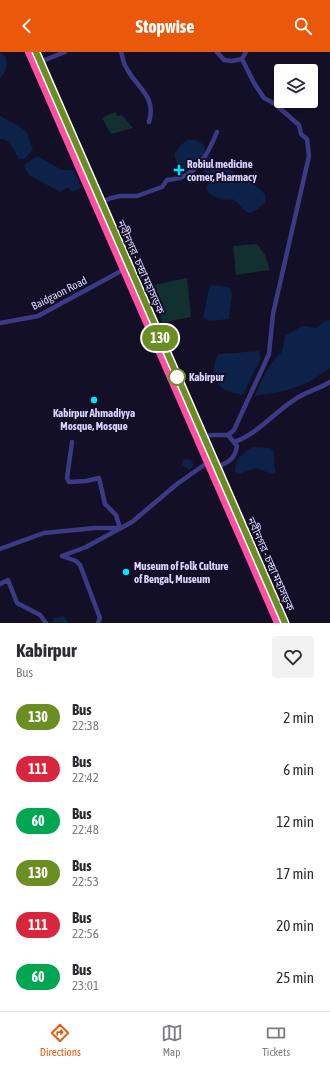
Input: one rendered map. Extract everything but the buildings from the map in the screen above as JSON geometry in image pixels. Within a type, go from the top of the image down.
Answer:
[{"type":"highway","name":"নবীনগর - চন্দ্রা মহাসড়ক","points":[[29,52],[278,623]]},
{"type":"highway","name":"নবীনগর - চন্দ্রা মহাসড়ক","points":[[36,52],[285,623]]},
{"type":"street","points":[[40,62],[65,52]]},
{"type":"street","points":[[121,52],[125,66],[148,99],[152,112],[149,122]]},
{"type":"street","points":[[217,52],[224,60],[232,61],[242,59],[246,52]]},
{"type":"street","points":[[203,436],[228,435],[234,430],[268,354],[272,314],[309,156],[307,139],[301,134],[299,125],[281,109],[264,98],[254,83],[242,59]]},
{"type":"street","points":[[101,202],[120,196],[137,196],[162,188],[167,180],[182,177],[195,168],[202,160],[210,150],[218,132]]},
{"type":"street","name":"Baidgaon Road","points":[[0,322],[38,316],[124,270]]},
{"type":"street","points":[[234,442],[243,439],[295,399],[330,382]]},
{"type":"street","points":[[217,468],[230,461],[235,455],[237,446],[228,435]]},
{"type":"street","points":[[72,442],[67,478],[69,482],[100,478],[105,504],[116,515],[120,528]]},
{"type":"street","points":[[98,623],[100,618],[80,565],[76,561],[62,556],[86,547],[132,522],[177,484],[207,463]]},
{"type":"street","points":[[0,550],[44,534],[95,528],[120,528]]},
{"type":"street","points":[[0,584],[8,580],[17,603],[40,615],[46,623]]},
{"type":"green space","points":[[115,112],[118,116],[122,115],[133,128],[111,134],[102,118]]},
{"type":"green space","points":[[257,244],[265,255],[270,270],[236,275],[233,246]]},
{"type":"green space","points":[[187,278],[191,317],[162,323],[154,285]]},
{"type":"water","points":[[0,52],[6,57],[7,66],[0,78]]},
{"type":"water","points":[[0,116],[19,126],[27,133],[33,150],[24,159],[19,159],[11,145],[6,140],[0,139]]},
{"type":"water","points":[[187,140],[196,140],[204,145],[205,151],[202,157],[185,170],[178,167],[174,154]]},
{"type":"water","points":[[210,155],[212,158],[257,187],[265,194],[265,202],[258,209],[250,213],[232,199],[220,199],[212,196],[206,187],[209,183],[209,176],[200,167]]},
{"type":"water","points":[[37,156],[62,170],[73,170],[81,188],[72,192],[68,187],[60,192],[29,175],[24,165]]},
{"type":"water","points":[[213,285],[229,287],[232,294],[229,319],[210,321],[203,318],[209,288]]},
{"type":"water","points":[[330,320],[330,368],[312,380],[299,386],[284,391],[255,396],[269,367],[282,352],[285,336],[302,326],[316,328],[325,321]]},
{"type":"water","points":[[259,351],[261,358],[243,395],[229,392],[219,385],[215,376],[214,367],[219,354]]},
{"type":"water","points":[[252,447],[269,448],[274,452],[276,472],[271,474],[257,468],[238,474],[235,472],[236,464],[242,454]]},
{"type":"water","points":[[185,459],[191,460],[194,465],[190,470],[182,465],[182,461]]},
{"type":"water","points":[[64,616],[68,623],[53,623],[54,618]]},
{"type":"bus line","name":"130","points":[[36,52],[285,623]]},
{"type":"place","name":"Robiul medicine corner, Pharmacy","points":[[179,170]]},
{"type":"place","name":"Kabirpur","points":[[177,377]]},
{"type":"place","name":"Kabirpur Ahmadiyya Mosque, Mosque","points":[[94,400]]},
{"type":"place","name":"Museum of Folk Culture of Bengal, Museum","points":[[126,572]]}]
